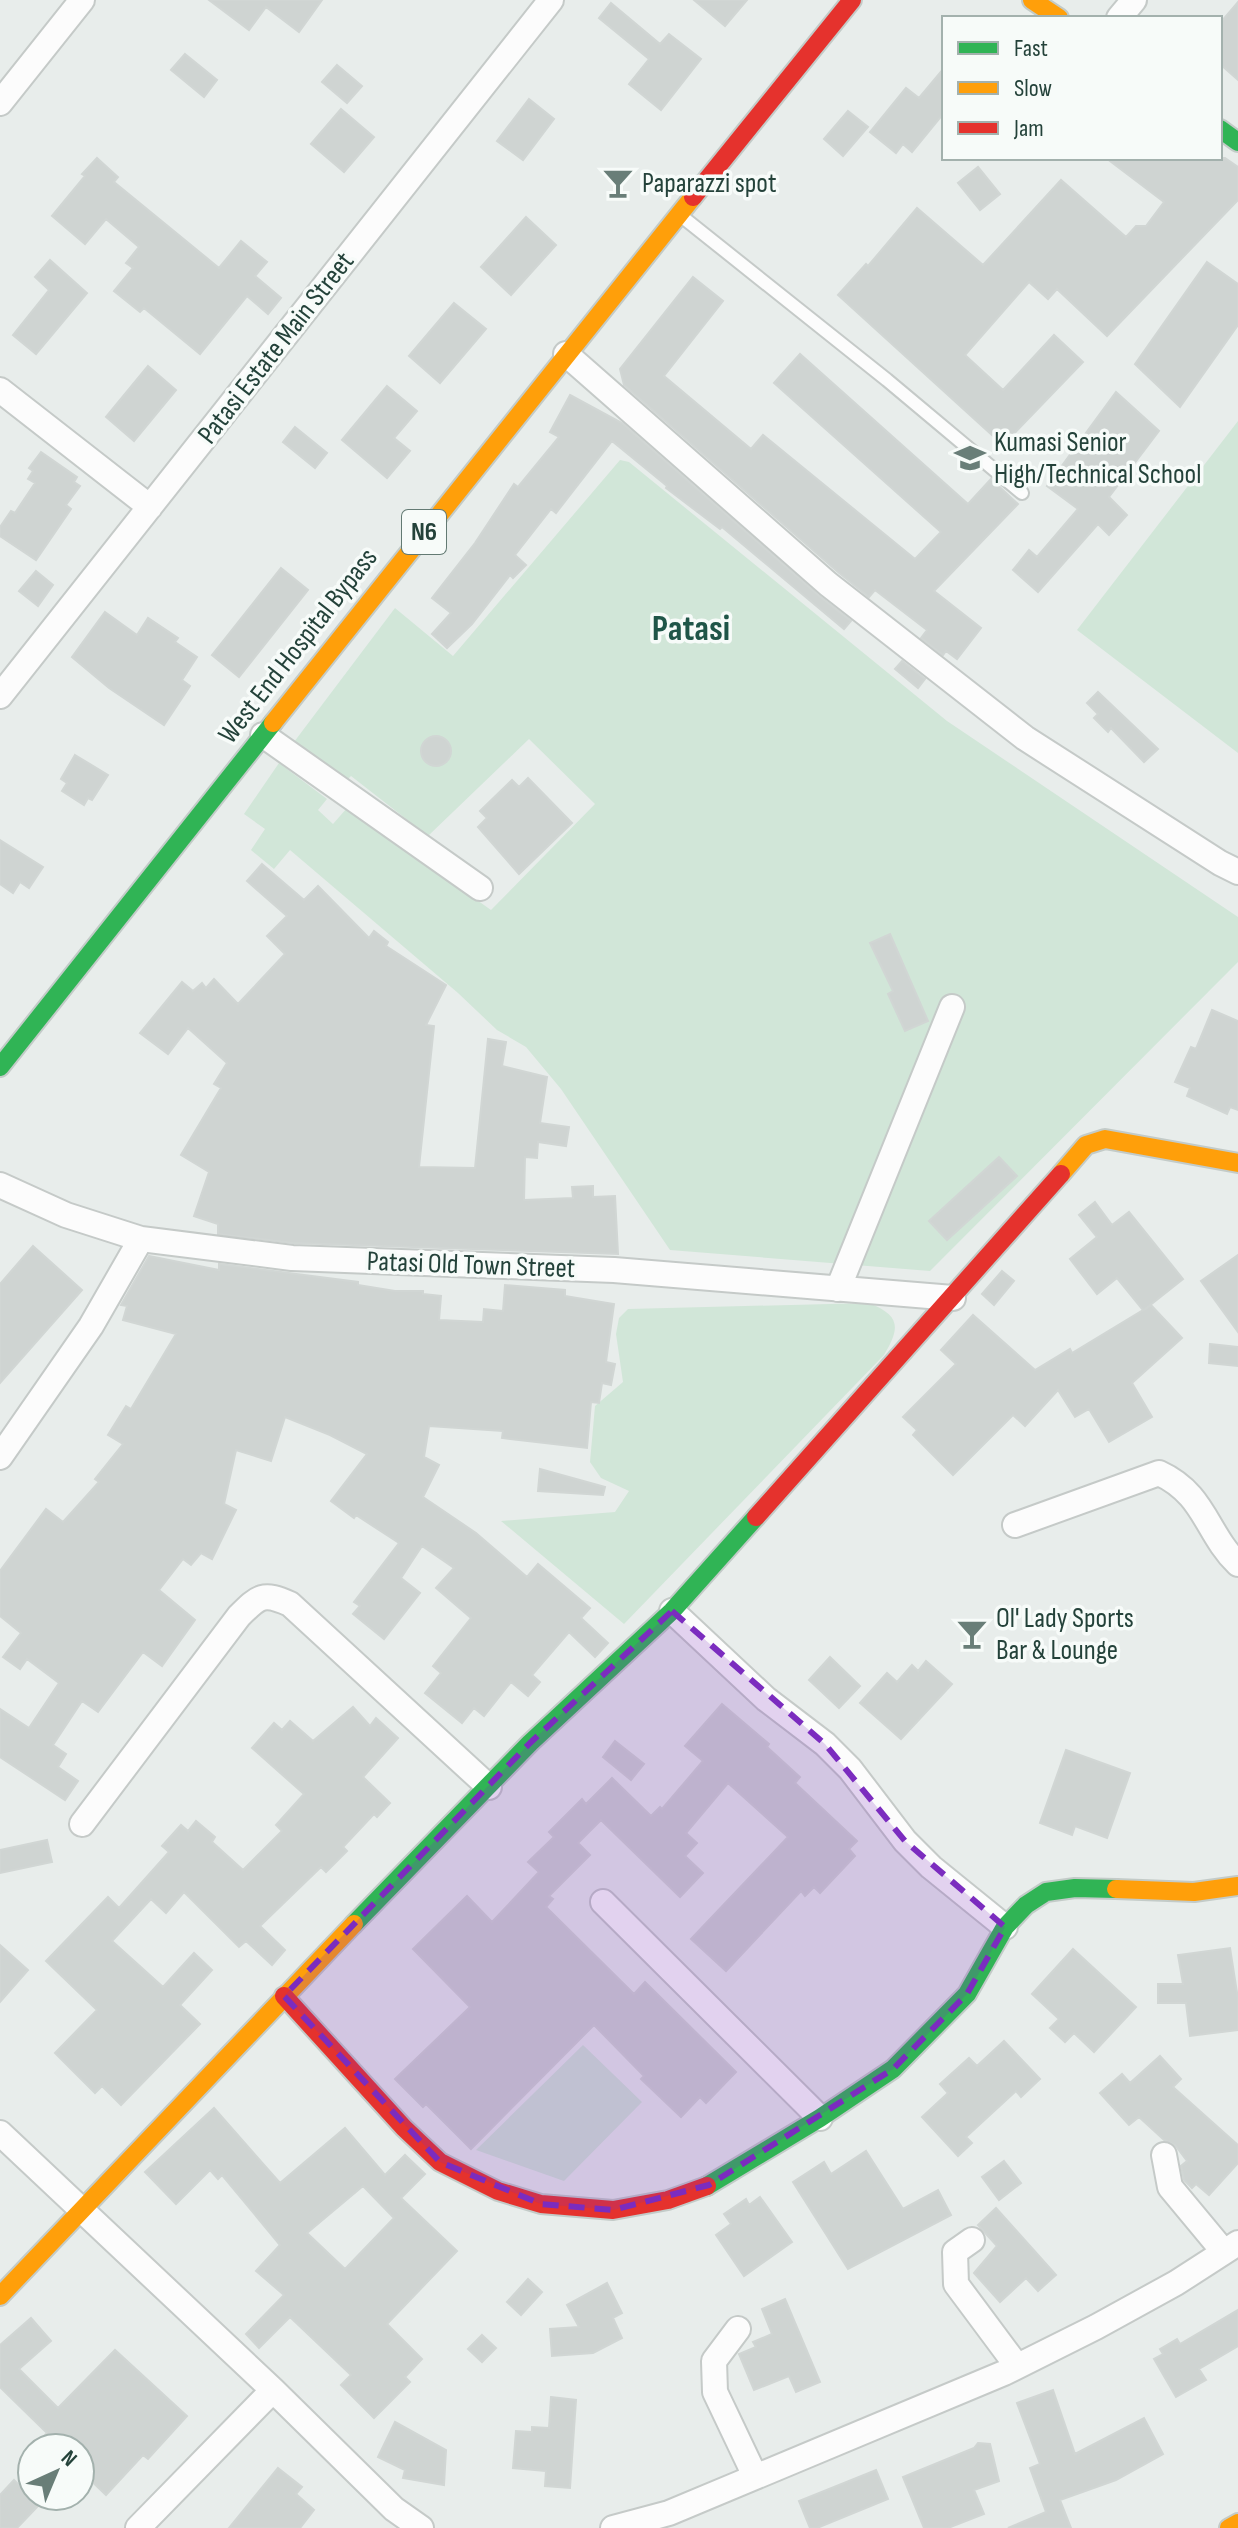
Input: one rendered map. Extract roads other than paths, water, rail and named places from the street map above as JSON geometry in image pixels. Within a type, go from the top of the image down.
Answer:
[{"type":"main road","name":"West End Hospital Bypass","points":[[0,1067],[566,354],[852,0]]},
{"type":"main road","points":[[1032,0],[1056,16]]},
{"type":"main road","points":[[0,2296],[284,1996],[530,1743],[672,1611],[1086,1145],[1105,1139],[1238,1163]]},
{"type":"main road","points":[[284,1996],[404,2128],[440,2162],[498,2191],[541,2204],[613,2210],[668,2200],[709,2185],[820,2118],[893,2069],[967,1994],[1005,1927],[1026,1905],[1046,1892],[1075,1888],[1194,1892],[1238,1886]]},
{"type":"main road","points":[[1229,2528],[1238,2523]]},
{"type":"street","points":[[0,103],[82,0]]},
{"type":"street","name":"Patasi Estate Main Street","points":[[0,696],[551,0]]},
{"type":"street","points":[[1121,16],[1134,0]]},
{"type":"street","points":[[566,354],[828,584],[1025,738],[1238,872]]},
{"type":"street","points":[[0,390],[150,507]]},
{"type":"street","points":[[263,735],[480,888]]},
{"type":"street","points":[[838,1289],[952,1007]]},
{"type":"street","name":"Patasi Old Town Street","points":[[0,1185],[66,1215],[141,1239],[292,1258],[614,1270],[953,1298]]},
{"type":"street","points":[[0,1457],[91,1326],[141,1239]]},
{"type":"street","points":[[1015,1525],[1159,1473],[1177,1482],[1194,1500],[1238,1564]]},
{"type":"street","points":[[82,1824],[239,1616],[256,1598],[270,1595],[290,1604],[489,1787]]},
{"type":"street","points":[[672,1611],[766,1699],[825,1744],[850,1769],[905,1841],[931,1867],[1005,1927]]},
{"type":"street","points":[[603,1902],[820,2118]]},
{"type":"street","points":[[0,2133],[273,2390],[394,2509],[421,2528]]},
{"type":"street","points":[[613,2528],[669,2513],[1017,2366],[1110,2320],[1176,2283],[1231,2247],[1170,2187],[1164,2155]]},
{"type":"street","points":[[972,2240],[955,2252],[956,2284],[1017,2366]]},
{"type":"street","points":[[738,2329],[714,2361],[715,2392],[755,2476]]},
{"type":"street","points":[[138,2528],[273,2390]]},
{"type":"lane","points":[[679,214],[887,380],[1022,493]]},
{"type":"place","name":"Paparazzi spot","points":[[618,183]]},
{"type":"place","name":"Kumasi Senior High/Technical School","points":[[970,458]]},
{"type":"place","name":"Ol' Lady Sports Bar & Lounge","points":[[972,1634]]},
{"type":"district","name":"Patasi","points":[[691,629]]}]
